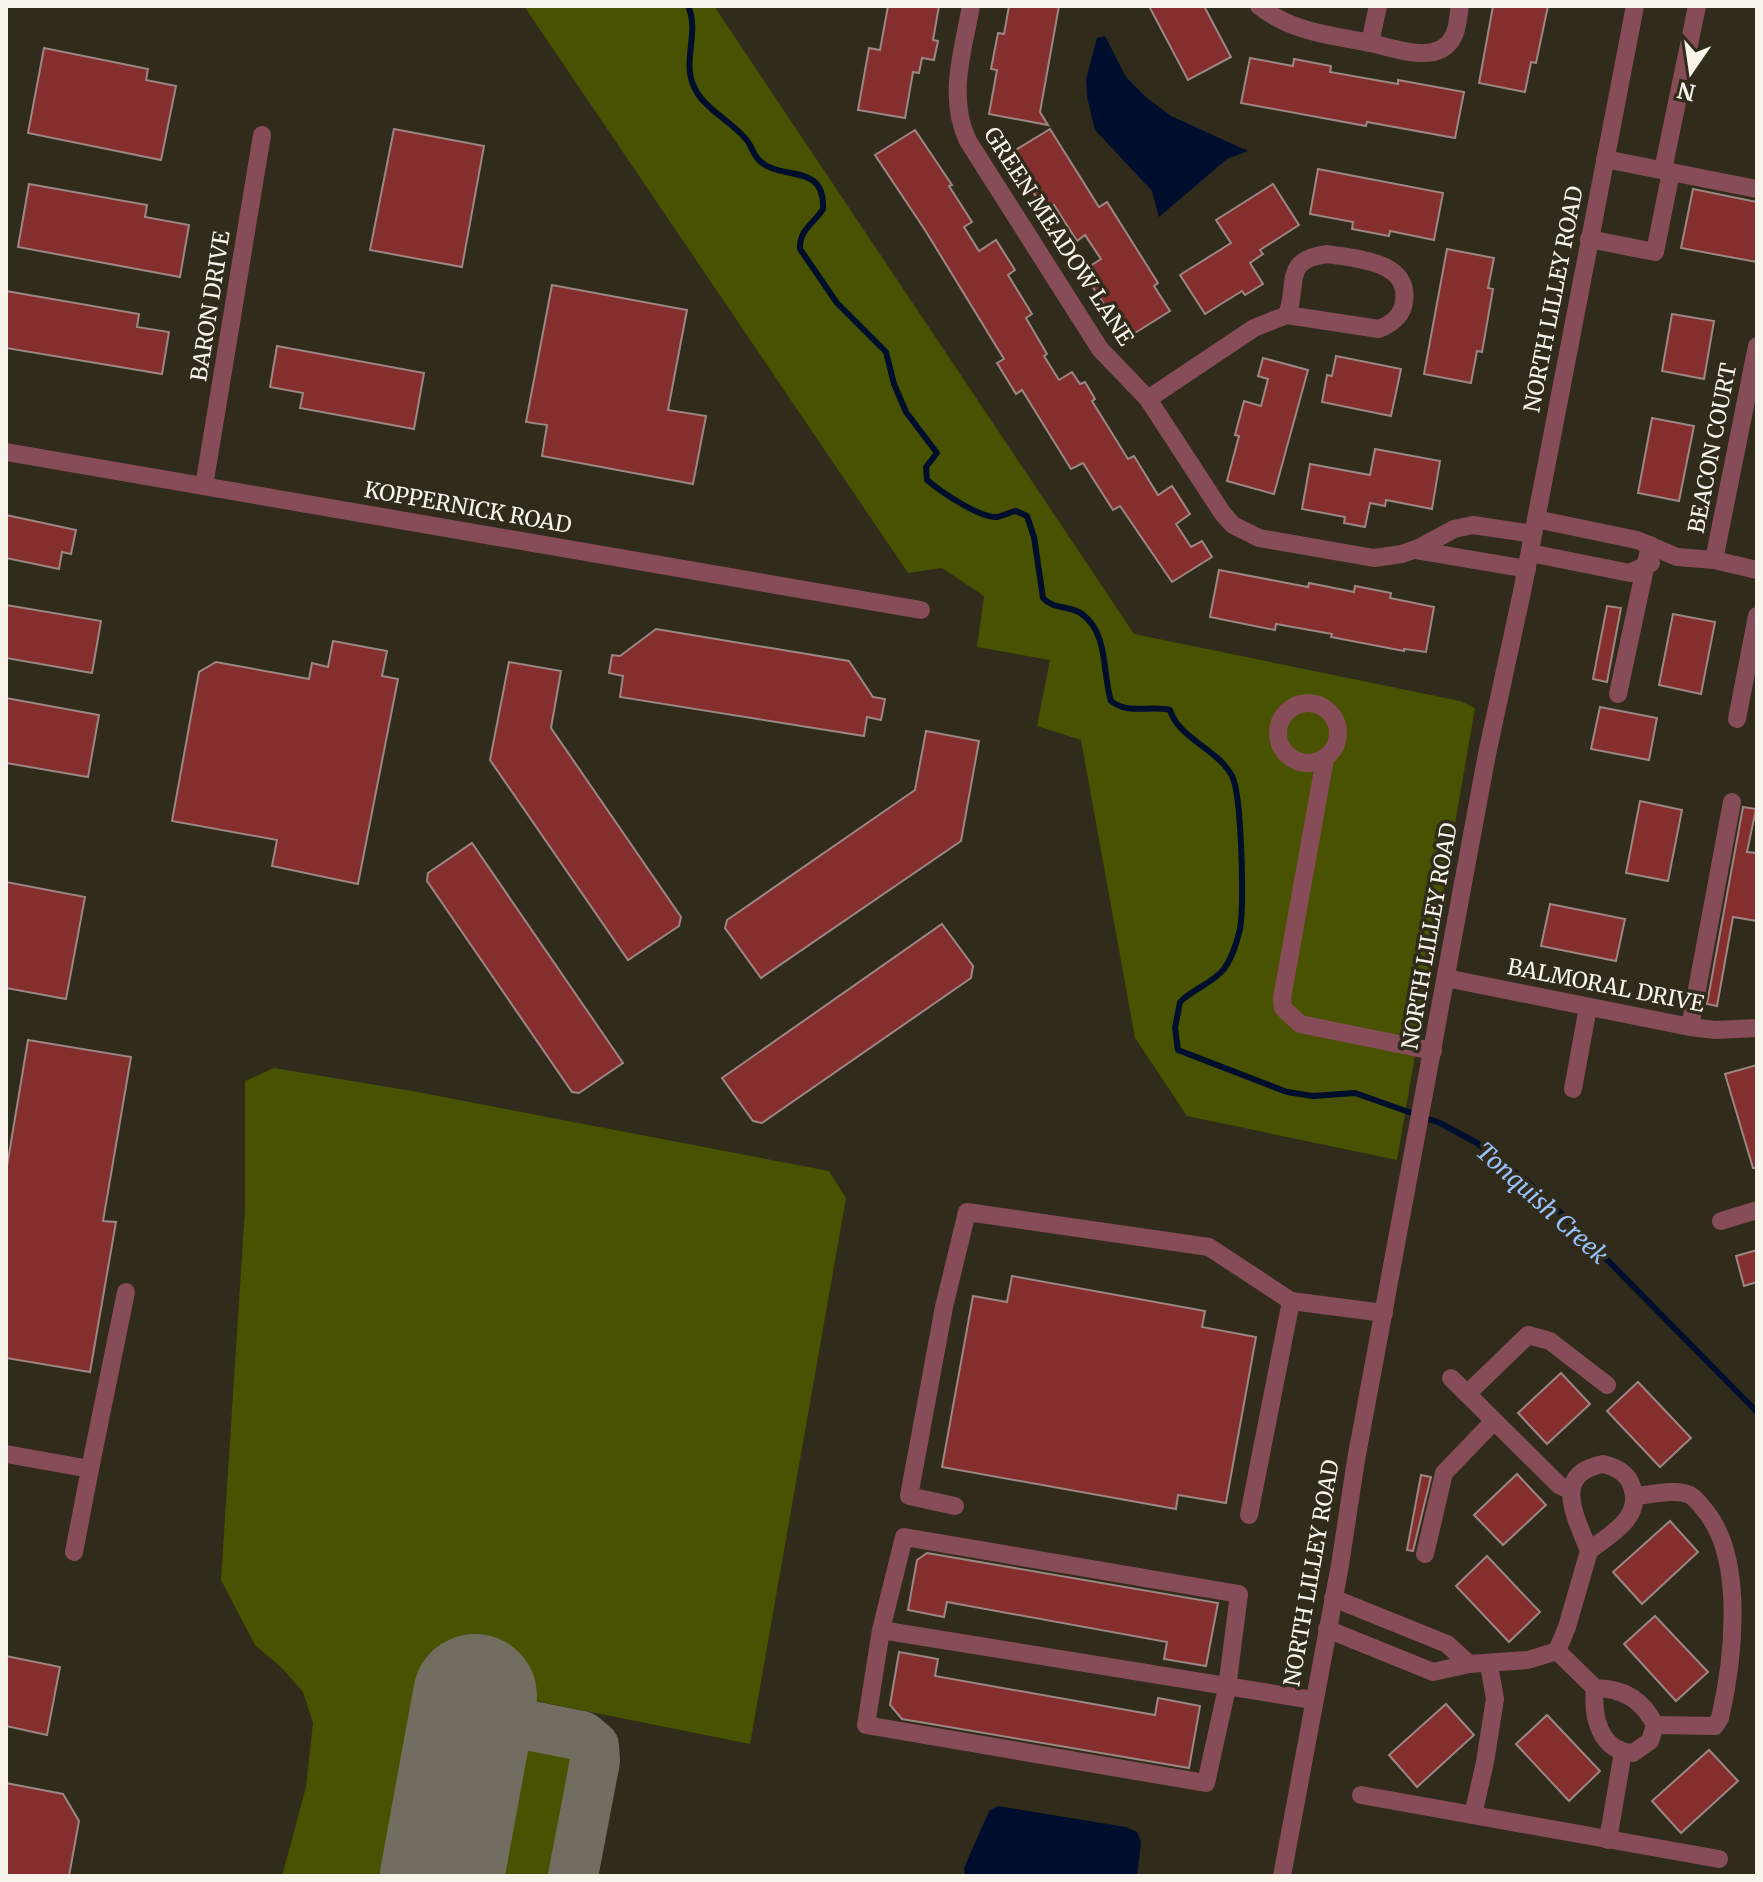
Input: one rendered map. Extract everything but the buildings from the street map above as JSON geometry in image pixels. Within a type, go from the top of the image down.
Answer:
[{"type":"street","name":"GREEN MEADOW LANE","points":[[971,6],[957,86],[957,107],[962,128],[1100,349],[1148,399],[1223,514],[1246,534],[1374,558],[1415,550],[1454,529],[1473,525],[1535,526],[1637,540],[1648,555],[1714,560],[1757,570]]},
{"type":"street","points":[[1259,6],[1274,17],[1301,29],[1422,53],[1440,50],[1453,40],[1460,6]]},
{"type":"street","points":[[1370,43],[1378,6]]},
{"type":"street","name":"NORTH LILLEY ROAD","points":[[1282,1876],[1487,754],[1535,526],[1635,6]]},
{"type":"street","points":[[1589,239],[1655,252],[1697,6]]},
{"type":"street","name":"BARON DRIVE","points":[[204,486],[262,135]]},
{"type":"street","points":[[1605,159],[1757,189]]},
{"type":"street","points":[[1148,399],[1254,328],[1287,315],[1379,329],[1390,324],[1399,314],[1404,303],[1403,290],[1393,270],[1378,264],[1327,254],[1314,256],[1301,262],[1295,271],[1287,315]]},
{"type":"street","name":"BEACON COURT","points":[[1714,560],[1757,346]]},
{"type":"street","name":"KOPPERNICK ROAD","points":[[6,452],[921,610]]},
{"type":"street","points":[[1415,550],[1630,573],[1648,555]]},
{"type":"street","points":[[1618,694],[1648,555]]},
{"type":"street","points":[[1737,719],[1757,616]]},
{"type":"street","points":[[1325,759],[1282,998],[1283,1008],[1300,1024],[1433,1051]]},
{"type":"street","points":[[1690,1027],[1732,802]]},
{"type":"street","name":"BALMORAL DRIVE","points":[[1446,978],[1690,1027],[1715,1030],[1757,1028]]},
{"type":"street","points":[[1573,1089],[1588,1007]]},
{"type":"street","points":[[1721,1221],[1757,1210]]},
{"type":"street","points":[[955,1506],[909,1496],[944,1307],[967,1212],[1209,1247],[1291,1301],[1384,1313]]},
{"type":"street","points":[[74,1552],[126,1292]]},
{"type":"street","points":[[1249,1515],[1291,1301]]},
{"type":"street","points":[[1467,1394],[1528,1335],[1550,1341],[1607,1385]]},
{"type":"street","points":[[1451,1378],[1559,1485],[1571,1491]]},
{"type":"street","points":[[1425,1554],[1444,1473],[1494,1421]]},
{"type":"street","points":[[6,1454],[90,1469]]},
{"type":"street","points":[[1557,1651],[1589,1551],[1632,1515],[1636,1504],[1631,1482],[1623,1472],[1603,1464],[1586,1469],[1576,1478],[1571,1491],[1571,1504],[1589,1551]]},
{"type":"street","points":[[1635,1496],[1676,1493],[1694,1497],[1712,1521],[1734,1589],[1734,1620],[1720,1718],[1715,1726],[1655,1725]]},
{"type":"street","points":[[904,1537],[1239,1594],[1227,1688],[1206,1783],[866,1725],[881,1630],[904,1537]]},
{"type":"street","points":[[1333,1598],[1447,1644],[1469,1664]]},
{"type":"street","points":[[1327,1629],[1433,1672],[1469,1664],[1528,1660],[1557,1651]]},
{"type":"street","points":[[881,1630],[1313,1700]]},
{"type":"street","points":[[1557,1651],[1595,1688],[1612,1688],[1635,1699],[1647,1710],[1655,1725],[1650,1741],[1633,1753],[1623,1752],[1606,1741],[1593,1710],[1595,1688]]},
{"type":"street","points":[[1473,1815],[1495,1699],[1489,1665]]},
{"type":"street","points":[[1608,1840],[1623,1752]]},
{"type":"street","points":[[1361,1795],[1719,1859]]},
{"type":"green space","points":[[524,6],[714,6],[1134,634],[1460,701],[1475,708],[1397,1160],[1187,1116],[1135,1038],[1081,740],[1037,726],[1050,660],[977,647],[984,596],[942,568],[908,573]]},
{"type":"green space","points":[[274,1068],[412,1091],[829,1171],[846,1198],[750,1744],[442,1682],[405,1876],[282,1876],[306,1787],[313,1723],[303,1692],[282,1668],[255,1645],[221,1580],[245,1209],[245,1081]]},
{"type":"green space","points":[[522,1740],[551,1746],[576,1759],[576,1797],[561,1876],[482,1876],[507,1745]]},
{"type":"water","points":[[1105,36],[1126,77],[1147,98],[1171,116],[1248,151],[1227,159],[1159,217],[1152,191],[1095,130],[1086,79],[1097,38]]},
{"type":"water","points":[[998,1806],[1126,1827],[1137,1832],[1141,1842],[1137,1876],[965,1876],[964,1868],[989,1811]]},
{"type":"waterway","name":"Tonquish Creek","points":[[688,6],[692,23],[689,65],[698,94],[745,138],[758,159],[767,166],[809,178],[817,184],[822,194],[823,209],[804,232],[800,249],[837,303],[886,352],[894,384],[906,412],[937,453],[926,467],[927,480],[980,513],[997,517],[1016,511],[1027,516],[1034,537],[1043,598],[1077,611],[1091,622],[1101,643],[1111,701],[1125,708],[1170,710],[1182,729],[1218,758],[1232,776],[1240,827],[1240,929],[1224,969],[1180,1002],[1175,1028],[1178,1050],[1287,1092],[1313,1096],[1355,1093],[1440,1123],[1477,1143],[1529,1183],[1571,1223],[1757,1412]]},
{"type":"taxiway","points":[[472,1714],[582,1736],[594,1746],[595,1761],[573,1876]]},
{"type":"runway","points":[[442,1876],[475,1696]]}]
